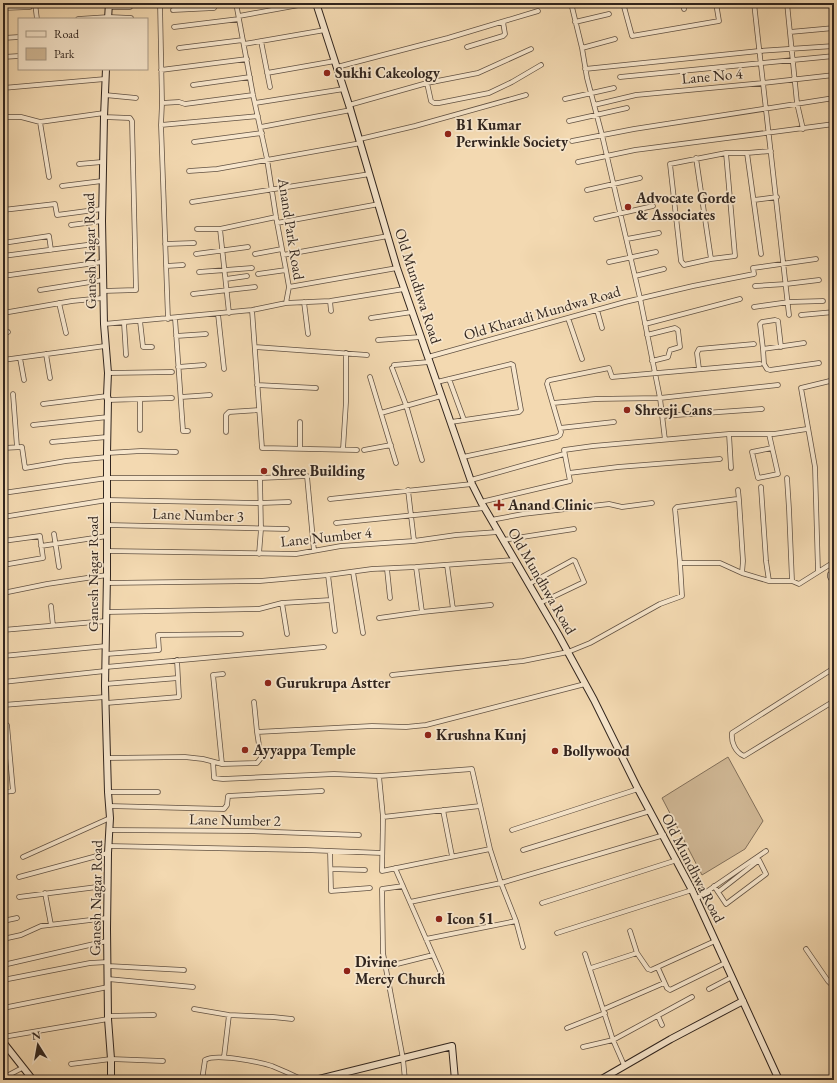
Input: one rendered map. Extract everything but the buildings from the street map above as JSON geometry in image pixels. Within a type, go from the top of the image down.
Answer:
[{"type":"street","points":[[3,8],[30,7],[30,3]]},
{"type":"street","points":[[36,3],[37,18]]},
{"type":"street","points":[[160,3],[161,125],[168,319]]},
{"type":"street","points":[[173,10],[214,8],[216,4],[223,3]]},
{"type":"street","name":"Anand Park Road","points":[[104,324],[230,313],[286,303],[289,287],[267,159],[253,95],[236,3]]},
{"type":"street","points":[[174,28],[239,18],[310,3]]},
{"type":"street","name":"Old Mundhwa Road","points":[[316,3],[350,107],[397,268],[472,482],[482,505],[568,652],[638,789],[677,860],[779,1080]]},
{"type":"street","points":[[570,3],[576,22],[585,69],[640,298],[660,398],[665,440]]},
{"type":"street","points":[[624,3],[632,36],[719,21],[716,3]]},
{"type":"street","points":[[683,3],[684,9]]},
{"type":"street","points":[[754,3],[790,315]]},
{"type":"street","points":[[787,3],[797,103],[803,129]]},
{"type":"street","points":[[130,7],[109,5],[108,18],[131,18]]},
{"type":"street","points":[[267,73],[336,64],[448,38],[538,11]]},
{"type":"street","points":[[576,22],[609,14]]},
{"type":"street","points":[[467,47],[503,36],[503,22]]},
{"type":"street","points":[[790,32],[834,28]]},
{"type":"street","points":[[179,48],[261,41],[325,30]]},
{"type":"street","points":[[3,38],[18,37]]},
{"type":"street","points":[[582,48],[615,39]]},
{"type":"street","points":[[261,41],[270,88]]},
{"type":"street","points":[[585,69],[791,48],[834,46]]},
{"type":"street","points":[[261,127],[350,107],[427,83],[478,73],[531,49]]},
{"type":"street","points":[[3,57],[18,56]]},
{"type":"street","points":[[620,76],[834,56]]},
{"type":"street","points":[[160,70],[247,60]]},
{"type":"street","points":[[427,83],[431,101],[434,103],[439,103],[489,92],[512,82],[540,65]]},
{"type":"street","name":"Ganesh Nagar Road","points":[[106,70],[102,162],[102,262],[105,346],[108,373],[105,669],[110,818],[108,849],[107,941],[108,1018],[112,1059],[111,1080]]},
{"type":"street","name":"Lane No 4","points":[[594,105],[636,95],[834,75]]},
{"type":"street","points":[[193,85],[250,77]]},
{"type":"street","points":[[3,88],[105,79]]},
{"type":"street","points":[[565,99],[614,88]]},
{"type":"street","points":[[255,103],[344,89]]},
{"type":"street","points":[[105,95],[136,98]]},
{"type":"street","points":[[162,103],[179,102],[185,104],[253,95]]},
{"type":"street","points":[[190,171],[217,168],[360,141],[526,95]]},
{"type":"street","points":[[572,141],[725,114],[834,98]]},
{"type":"street","points":[[569,121],[627,108]]},
{"type":"street","points":[[3,117],[21,116],[40,122],[104,115],[130,118],[132,121],[136,290],[103,291]]},
{"type":"street","points":[[161,125],[258,116]]},
{"type":"street","points":[[40,122],[49,178]]},
{"type":"street","points":[[578,162],[635,150],[834,124]]},
{"type":"street","points":[[194,142],[262,133]]},
{"type":"street","points":[[726,153],[735,256],[711,259],[684,265],[681,261],[670,164],[726,153],[771,151]]},
{"type":"street","points":[[747,153],[760,254]]},
{"type":"street","points":[[696,158],[711,259]]},
{"type":"street","points":[[79,164],[102,162]]},
{"type":"street","points":[[192,202],[370,174]]},
{"type":"street","points":[[587,190],[640,178]]},
{"type":"street","points":[[62,186],[102,181]]},
{"type":"street","points":[[754,200],[777,197]]},
{"type":"street","points":[[3,210],[55,204],[57,215],[102,209]]},
{"type":"street","points":[[277,223],[379,204]]},
{"type":"street","points":[[596,219],[653,206]]},
{"type":"street","points":[[197,229],[220,229],[276,217]]},
{"type":"street","points":[[71,225],[102,221]]},
{"type":"street","points":[[220,229],[230,313]]},
{"type":"street","points":[[627,239],[659,233]]},
{"type":"street","points":[[3,243],[49,236],[51,250]]},
{"type":"street","points":[[283,255],[388,236]]},
{"type":"street","points":[[3,256],[102,243]]},
{"type":"street","points":[[166,244],[194,243]]},
{"type":"street","points":[[196,254],[248,247]]},
{"type":"street","points":[[254,254],[282,249]]},
{"type":"street","points":[[609,262],[656,252]]},
{"type":"street","points":[[784,263],[816,259]]},
{"type":"street","points":[[3,276],[102,262]]},
{"type":"street","name":"Old Kharadi Mundwa Road","points":[[406,405],[393,366],[428,359],[640,298],[754,274],[754,268],[784,263]]},
{"type":"street","points":[[166,266],[183,265]]},
{"type":"street","points":[[199,272],[252,268]]},
{"type":"street","points":[[289,287],[397,268]]},
{"type":"street","points":[[635,276],[664,269]]},
{"type":"street","points":[[258,274],[286,270]]},
{"type":"street","points":[[226,279],[247,276]]},
{"type":"street","points":[[40,290],[103,280]]},
{"type":"street","points":[[755,286],[819,280]]},
{"type":"street","points":[[193,294],[255,287]]},
{"type":"street","points":[[286,303],[330,301],[404,288]]},
{"type":"street","points":[[3,314],[59,303],[103,298]]},
{"type":"street","points":[[645,324],[740,299]]},
{"type":"street","points":[[330,301],[331,311]]},
{"type":"street","points":[[754,308],[789,302],[823,301]]},
{"type":"street","points":[[304,302],[308,334]]},
{"type":"street","points":[[59,303],[66,333]]},
{"type":"street","points":[[252,310],[262,448],[357,450]]},
{"type":"street","points":[[597,310],[602,328]]},
{"type":"street","points":[[371,318],[412,312]]},
{"type":"street","points":[[801,314],[834,312]]},
{"type":"street","points":[[218,314],[224,369]]},
{"type":"street","points":[[175,318],[183,431],[188,431]]},
{"type":"street","points":[[568,318],[582,359]]},
{"type":"street","points":[[140,321],[143,347],[152,347]]},
{"type":"street","points":[[781,346],[778,321],[762,322],[760,324],[764,364],[767,369],[770,370],[819,363]]},
{"type":"street","points":[[124,323],[126,355]]},
{"type":"street","points":[[647,335],[675,328],[678,330],[680,347],[670,350],[668,357],[652,361]]},
{"type":"street","points":[[176,336],[206,334]]},
{"type":"street","points":[[378,340],[421,337]]},
{"type":"street","points":[[763,349],[804,343]]},
{"type":"street","points":[[699,369],[697,353],[699,349],[754,344]]},
{"type":"street","points":[[3,360],[105,346]]},
{"type":"street","points":[[255,347],[367,355]]},
{"type":"street","points":[[343,450],[346,402],[346,353]]},
{"type":"street","points":[[46,354],[50,378]]},
{"type":"street","points":[[20,358],[24,380]]},
{"type":"street","points":[[437,382],[511,364],[514,367],[521,410],[519,412],[451,422]]},
{"type":"street","points":[[463,457],[557,437],[560,435],[560,428],[547,384],[550,380],[609,368],[612,377],[760,364]]},
{"type":"street","points":[[178,367],[204,365]]},
{"type":"street","points":[[108,373],[172,372]]},
{"type":"street","points":[[370,377],[396,463]]},
{"type":"street","points":[[449,379],[464,420]]},
{"type":"street","points":[[818,571],[815,467],[807,429],[801,388],[834,380]]},
{"type":"street","points":[[258,385],[316,388]]},
{"type":"street","points":[[553,403],[596,399],[660,398],[778,385]]},
{"type":"street","points":[[13,394],[17,448]]},
{"type":"street","points":[[181,397],[210,395]]},
{"type":"street","points":[[381,413],[441,396]]},
{"type":"street","points":[[43,404],[108,398],[172,398]]},
{"type":"street","points":[[140,399],[140,430]]},
{"type":"street","points":[[406,405],[422,460]]},
{"type":"street","points":[[662,416],[762,409]]},
{"type":"street","points":[[226,432],[226,415],[229,412],[259,410]]},
{"type":"street","points":[[33,425],[108,417]]},
{"type":"street","points":[[300,422],[300,449]]},
{"type":"street","points":[[560,428],[614,422]]},
{"type":"street","points":[[336,523],[411,515],[482,505],[570,481],[564,450],[729,434],[769,434],[807,429]]},
{"type":"street","points":[[729,434],[731,468]]},
{"type":"street","points":[[769,434],[778,474],[758,478],[752,452],[772,448]]},
{"type":"street","points":[[52,442],[107,437]]},
{"type":"street","points":[[364,450],[391,445]]},
{"type":"street","points":[[3,448],[22,447],[26,468],[141,451],[176,452]]},
{"type":"street","points":[[330,499],[472,482],[564,454]]},
{"type":"street","points":[[568,473],[618,467],[720,459]]},
{"type":"street","points":[[3,493],[107,478],[260,478],[307,476],[314,551]]},
{"type":"street","points":[[259,554],[261,529],[260,478]]},
{"type":"street","points":[[787,478],[792,581]]},
{"type":"street","points":[[761,487],[766,561],[769,581]]},
{"type":"street","points":[[408,490],[414,541]]},
{"type":"street","points":[[738,490],[743,561],[742,574]]},
{"type":"street","points":[[392,674],[523,661],[568,652],[590,643],[660,604],[682,596],[675,509],[677,507],[737,499],[739,500]]},
{"type":"street","points":[[3,517],[107,500],[260,503],[289,502]]},
{"type":"street","points":[[491,520],[522,514],[609,504],[622,507],[652,502]]},
{"type":"street","name":"Lane Number 3","points":[[107,525],[287,529]]},
{"type":"street","points":[[503,540],[574,529]]},
{"type":"street","name":"Lane Number 4","points":[[107,551],[296,554],[341,546],[414,541],[456,535],[498,532]]},
{"type":"street","points":[[54,534],[59,567]]},
{"type":"street","points":[[3,541],[40,536],[43,558],[3,565]]},
{"type":"street","points":[[41,546],[107,536]]},
{"type":"street","points":[[107,583],[260,581],[387,569],[515,560]]},
{"type":"street","points":[[529,584],[573,560],[574,561],[584,582],[540,603]]},
{"type":"street","points":[[680,563],[720,563],[742,574],[769,581],[792,581],[799,584],[834,562]]},
{"type":"street","points":[[447,565],[453,609]]},
{"type":"street","points":[[416,567],[422,612]]},
{"type":"street","points":[[387,569],[390,598]]},
{"type":"street","points":[[353,572],[363,633]]},
{"type":"street","points":[[834,572],[830,574],[830,577],[834,584]]},
{"type":"street","points":[[3,593],[47,584],[107,575]]},
{"type":"street","points":[[328,575],[335,631]]},
{"type":"street","points":[[106,612],[259,609],[282,603],[331,600]]},
{"type":"street","points":[[282,603],[287,634]]},
{"type":"street","points":[[51,606],[53,626]]},
{"type":"street","points":[[380,618],[422,612],[491,606]]},
{"type":"street","points":[[3,630],[106,621]]},
{"type":"street","points":[[106,654],[159,650],[158,635],[241,634]]},
{"type":"street","points":[[3,656],[106,646]]},
{"type":"street","points":[[3,682],[177,660],[324,647]]},
{"type":"street","points":[[3,705],[179,697],[177,660]]},
{"type":"street","points":[[834,668],[732,733],[735,748],[739,754],[744,756],[834,701]]},
{"type":"street","points":[[222,764],[213,675],[223,674]]},
{"type":"street","points":[[106,684],[178,678]]},
{"type":"street","points":[[257,732],[372,726],[406,727],[430,724],[585,684]]},
{"type":"street","points":[[107,758],[185,757],[222,764],[245,764],[259,761],[261,755],[254,702]]},
{"type":"street","points":[[3,725],[7,725],[13,791],[3,792]]},
{"type":"street","points":[[213,762],[214,778],[223,779],[334,774],[379,776],[472,769],[490,849],[500,883],[516,921],[523,947]]},
{"type":"street","points":[[379,776],[383,817],[382,870],[490,849]]},
{"type":"street","points":[[512,830],[638,789]]},
{"type":"street","points":[[109,806],[224,809],[227,805],[228,796],[322,791]]},
{"type":"street","points":[[108,792],[158,792]]},
{"type":"street","points":[[383,817],[480,806]]},
{"type":"street","points":[[443,810],[452,856]]},
{"type":"street","points":[[523,850],[650,810]]},
{"type":"street","points":[[23,857],[110,818]]},
{"type":"street","name":"Lane Number 2","points":[[110,830],[248,831],[360,835]]},
{"type":"street","points":[[410,902],[500,883],[664,835]]},
{"type":"street","points":[[19,877],[108,849],[382,852]]},
{"type":"street","points":[[330,851],[331,891],[370,888]]},
{"type":"street","points":[[696,899],[766,851]]},
{"type":"street","points":[[542,902],[677,860]]},
{"type":"street","points":[[714,886],[718,892],[726,904],[766,874],[759,860],[718,892]]},
{"type":"street","points":[[395,868],[441,972]]},
{"type":"street","points":[[331,869],[365,870]]},
{"type":"street","points":[[402,886],[382,889],[383,953],[403,1059],[405,1080]]},
{"type":"street","points":[[18,897],[97,887],[108,890]]},
{"type":"street","points":[[557,932],[692,890]]},
{"type":"street","points":[[45,893],[51,925]]},
{"type":"street","points":[[3,920],[17,918]]},
{"type":"street","points":[[3,939],[21,935],[41,926],[107,918]]},
{"type":"street","points":[[426,939],[516,921]]},
{"type":"street","points":[[630,931],[637,953],[648,969],[651,970],[715,941]]},
{"type":"street","points":[[3,965],[107,941]]},
{"type":"street","points":[[806,949],[828,981],[831,984],[834,984]]},
{"type":"street","points":[[590,968],[637,953]]},
{"type":"street","points":[[585,954],[613,1040],[624,1065]]},
{"type":"street","points":[[385,967],[434,955]]},
{"type":"street","points":[[3,980],[90,962],[184,970]]},
{"type":"street","points":[[658,968],[668,990],[673,990],[725,963]]},
{"type":"street","points":[[709,989],[732,977]]},
{"type":"street","points":[[108,980],[193,987]]},
{"type":"street","points":[[566,1028],[664,983]]},
{"type":"street","points":[[3,1008],[108,987]]},
{"type":"street","points":[[582,1047],[613,1040],[692,997]]},
{"type":"street","points":[[600,1080],[671,1039],[743,1001]]},
{"type":"street","points":[[194,1009],[229,1015],[292,1019]]},
{"type":"street","points":[[3,1037],[108,1018],[154,1015]]},
{"type":"street","points":[[224,1057],[229,1015]]},
{"type":"street","points":[[658,1016],[662,1025]]},
{"type":"street","points":[[3,1042],[33,1080]]},
{"type":"street","points":[[315,1080],[325,1079],[452,1046],[455,1080]]},
{"type":"street","points":[[202,1080],[205,1060],[209,1058],[224,1057],[271,1066],[303,1080]]},
{"type":"street","points":[[71,1064],[112,1059],[163,1061]]},
{"type":"street","points":[[3,1078],[22,1068]]},
{"type":"green space","points":[[728,757],[763,821],[745,849],[702,875],[662,798]]},
{"type":"place","name":"Sukhi Cakeology","points":[[327,73]]},
{"type":"place","name":"B1 Kumar Perwinkle Society","points":[[448,134]]},
{"type":"place","name":"Advocate Gorde & Associates","points":[[628,207]]},
{"type":"place","name":"Shreeji Cans","points":[[627,410]]},
{"type":"place","name":"Shree Building","points":[[264,471]]},
{"type":"place","name":"Anand Clinic","points":[[499,505]]},
{"type":"place","name":"Gurukrupa Astter","points":[[268,683]]},
{"type":"place","name":"Krushna Kunj","points":[[428,735]]},
{"type":"place","name":"Ayyappa Temple","points":[[245,750]]},
{"type":"place","name":"Bollywood","points":[[555,751]]},
{"type":"place","name":"Icon 51","points":[[439,919]]},
{"type":"place","name":"Divine Mercy Church","points":[[347,971]]}]
